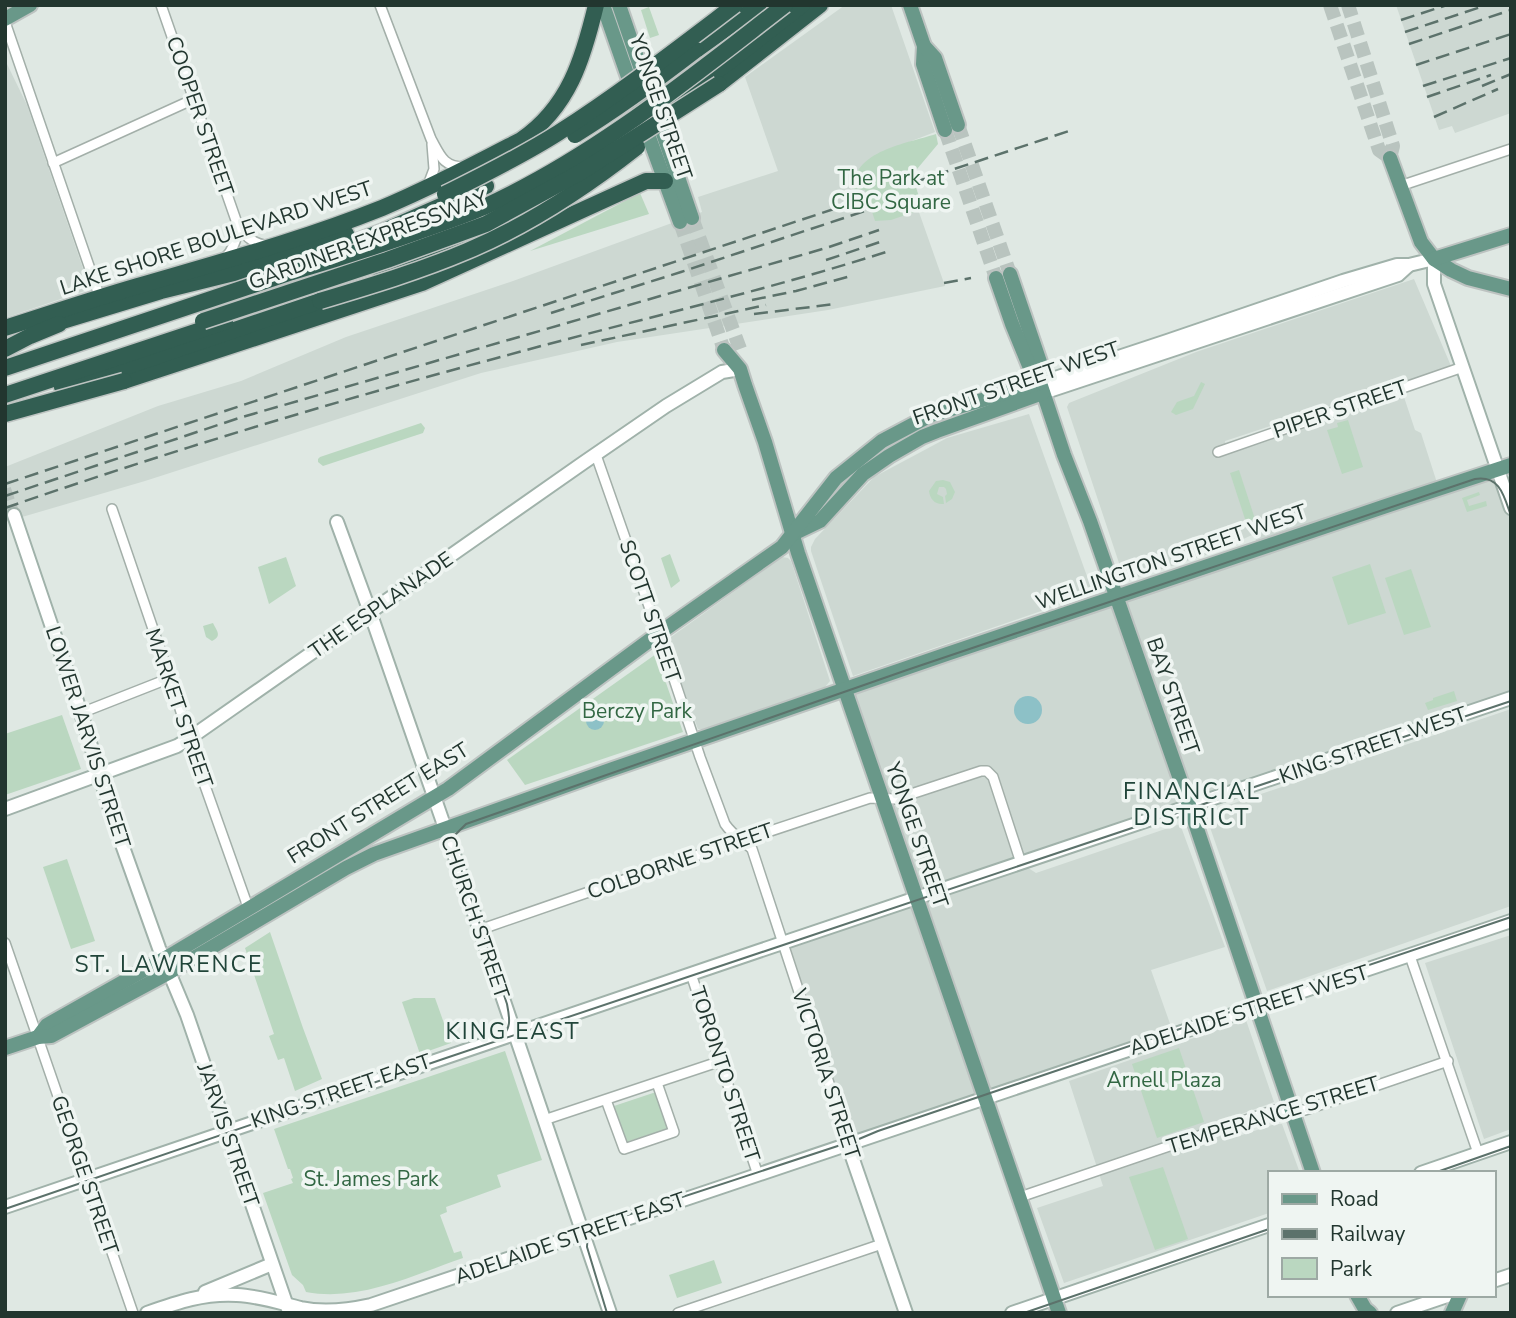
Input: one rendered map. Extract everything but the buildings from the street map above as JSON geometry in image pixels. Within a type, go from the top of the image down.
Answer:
[{"type":"highway","name":"LAKE SHORE BOULEVARD WEST","points":[[5,328],[273,247],[382,208],[521,140],[547,118],[565,95],[575,76],[596,5]]},
{"type":"highway","points":[[5,337],[234,273],[390,218],[445,194],[555,135],[604,103],[735,5]]},
{"type":"highway","points":[[292,272],[337,249],[486,186],[550,150],[632,98],[759,5]]},
{"type":"highway","name":"GARDINER EXPRESSWAY","points":[[5,368],[292,272],[382,245],[483,208],[590,149],[785,5]]},
{"type":"highway","points":[[300,323],[357,296],[559,180],[651,119],[802,5]]},
{"type":"highway","name":"GARDINER EXPRESSWAY","points":[[5,384],[374,264],[486,223],[581,173],[719,84],[820,5]]},
{"type":"highway","points":[[5,401],[99,376],[405,275],[469,250],[526,222],[573,194],[618,163],[719,84]]},
{"type":"highway","points":[[5,414],[124,381],[422,283],[646,181],[665,181]]},
{"type":"highway","points":[[5,395],[431,253]]},
{"type":"highway","points":[[5,349],[71,319]]},
{"type":"highway","points":[[5,423],[30,396]]},
{"type":"main road","points":[[5,21],[30,5]]},
{"type":"main road","name":"YONGE STREET","points":[[603,5],[651,119],[686,220],[665,181],[651,119],[619,5]]},
{"type":"main road","points":[[910,5],[924,47],[923,64],[952,127]]},
{"type":"main road","points":[[1390,158],[1421,242],[1434,259],[1468,278],[1511,289]]},
{"type":"main road","name":"FRONT STREET WEST","points":[[793,534],[820,521],[863,474],[922,437],[1041,388],[1344,287],[1398,275],[1409,265],[1511,235]]},
{"type":"main road","points":[[1434,259],[1434,284],[1463,367],[1504,468],[1511,509]]},
{"type":"main road","name":"BAY STREET","points":[[1003,276],[1012,324],[1041,388],[1090,521],[1312,1171]]},
{"type":"main road","name":"YONGE STREET","points":[[740,349],[740,369],[793,534],[1057,1306]]},
{"type":"main road","name":"YONGE STREET","points":[[724,350],[740,369]]},
{"type":"main road","name":"THE ESPLANADE","points":[[5,809],[177,746],[666,406],[722,372],[740,369]]},
{"type":"main road","name":"FRONT STREET WEST","points":[[793,534],[841,474],[882,441],[931,415],[1041,388]]},
{"type":"main road","points":[[931,415],[937,431]]},
{"type":"main road","name":"WELLINGTON STREET WEST","points":[[695,741],[1504,468]]},
{"type":"main road","points":[[841,474],[852,486]]},
{"type":"main road","name":"LOWER JARVIS STREET","points":[[14,515],[81,713],[114,822],[167,966]]},
{"type":"main road","name":"CHURCH STREET","points":[[337,522],[445,828],[610,1313]]},
{"type":"main road","name":"FRONT STREET EAST","points":[[167,966],[248,907],[434,798],[782,547],[793,534]]},
{"type":"main road","name":"KING STREET WEST","points":[[917,899],[1511,698]]},
{"type":"main road","name":"FRONT STREET EAST","points":[[5,1048],[38,1037],[51,1036],[167,966],[374,854],[695,741]]},
{"type":"main road","name":"KING STREET EAST","points":[[5,1207],[917,899]]},
{"type":"main road","name":"ADELAIDE STREET WEST","points":[[986,1098],[1511,921]]},
{"type":"main road","name":"JARVIS STREET","points":[[167,966],[187,1015],[287,1308]]},
{"type":"main road","name":"ADELAIDE STREET EAST","points":[[147,1313],[189,1298],[226,1294],[240,1295],[287,1308],[332,1311],[371,1306],[986,1098]]},
{"type":"main road","points":[[1427,1171],[1511,1142]]},
{"type":"main road","name":"VICTORIA STREET","points":[[848,1145],[906,1313]]},
{"type":"main road","points":[[1012,1313],[1057,1306],[1268,1225]]},
{"type":"main road","points":[[189,1298],[272,1264]]},
{"type":"main road","points":[[1358,1297],[1370,1313]]},
{"type":"main road","points":[[1397,1313],[1444,1297]]},
{"type":"main road","points":[[1452,1313],[1459,1297]]},
{"type":"street","name":"COOPER STREET","points":[[161,5],[238,226]]},
{"type":"street","points":[[380,5],[441,157],[448,164],[468,167]]},
{"type":"street","points":[[5,21],[100,298]]},
{"type":"street","points":[[54,163],[194,99]]},
{"type":"street","points":[[425,189],[434,169],[432,139]]},
{"type":"street","points":[[1400,186],[1511,149]]},
{"type":"street","points":[[238,226],[248,239],[273,247]]},
{"type":"street","points":[[220,262],[231,253],[237,240],[238,226]]},
{"type":"street","name":"PIPER STREET","points":[[1218,452],[1463,367]]},
{"type":"street","name":"SCOTT STREET","points":[[596,455],[726,824],[741,840]]},
{"type":"street","name":"MARKET STREET","points":[[112,509],[248,907]]},
{"type":"street","points":[[81,713],[170,678]]},
{"type":"street","name":"COLBORNE STREET","points":[[479,930],[870,798],[896,799],[978,771],[990,773],[993,777],[1021,863]]},
{"type":"street","name":"VICTORIA STREET","points":[[741,840],[752,849],[848,1145]]},
{"type":"street","name":"GEORGE STREET","points":[[5,943],[133,1313]]},
{"type":"street","points":[[1410,956],[1478,1153]]},
{"type":"street","name":"TORONTO STREET","points":[[691,974],[758,1175]]},
{"type":"street","points":[[544,1120],[720,1061]]},
{"type":"street","name":"TEMPERANCE STREET","points":[[1020,1197],[1275,1110],[1305,1110],[1448,1061]]},
{"type":"street","points":[[606,1100],[624,1149],[633,1146],[674,1132],[657,1083]]},
{"type":"street","points":[[678,1313],[882,1244]]},
{"type":"shaded area","points":[[845,5],[891,5],[935,132],[896,147],[945,286],[828,310],[617,342],[481,373],[145,481],[5,522],[5,467],[158,406],[241,381],[346,337],[513,281],[702,212],[698,197],[778,171],[745,77]]},
{"type":"shaded area","points":[[1396,5],[1511,5],[1511,113],[1455,133],[1452,126],[1439,130]]},
{"type":"shaded area","points":[[5,60],[27,105],[90,289],[5,318]]},
{"type":"shaded area","points":[[1414,279],[1451,366],[1225,441],[1226,447],[1401,388],[1415,430],[1421,433],[1439,489],[1497,470],[1511,508],[1511,698],[1022,864],[1036,873],[1180,824],[1225,947],[1151,970],[1174,1035],[848,1145],[783,944],[917,899],[846,689],[1259,549],[1254,534],[1218,551],[1125,581],[1067,407],[1069,403],[1196,352]]},
{"type":"shaded area","points":[[1029,414],[1093,593],[853,676],[811,551],[815,539],[874,477],[947,438]]},
{"type":"shaded area","points":[[782,557],[791,561],[830,681],[825,687],[698,729],[668,641]]},
{"type":"shaded area","points":[[1511,709],[1511,906],[1267,991],[1205,813]]},
{"type":"shaded area","points":[[1511,935],[1511,1129],[1484,1139],[1425,963]]},
{"type":"shaded area","points":[[1246,1020],[1274,1102],[1236,1116],[1242,1135],[1282,1124],[1299,1171],[1268,1171],[1268,1213],[1064,1283],[1037,1208],[1103,1186],[1069,1081]]},
{"type":"green space","points":[[649,7],[659,35],[650,38],[641,10]]},
{"type":"green space","name":"The Park at CIBC Square","points":[[936,134],[938,144],[912,175],[923,209],[891,220],[875,221],[865,190],[852,189],[855,176],[862,165],[884,151]]},
{"type":"green space","points":[[640,193],[649,214],[530,251]]},
{"type":"green space","points":[[1201,382],[1205,384],[1193,409],[1176,415],[1171,412],[1177,402],[1194,396]]},
{"type":"green space","points":[[1348,420],[1363,467],[1342,474],[1327,430]]},
{"type":"green space","points":[[421,423],[425,428],[423,433],[323,466],[318,462],[320,457]]},
{"type":"green space","points":[[1239,470],[1255,519],[1246,522],[1230,473]]},
{"type":"green space","points":[[936,481],[950,482],[955,492],[952,499],[946,503],[946,489],[939,487],[937,494],[943,497],[944,504],[938,504],[929,491]]},
{"type":"green space","points":[[1479,492],[1480,495],[1467,500],[1469,506],[1486,501],[1487,506],[1467,512],[1462,498]]},
{"type":"green space","points":[[670,554],[680,581],[671,588],[661,558]]},
{"type":"green space","points":[[286,557],[296,586],[269,604],[258,567]]},
{"type":"green space","points":[[1370,564],[1386,613],[1348,625],[1332,577]]},
{"type":"green space","points":[[1411,569],[1431,627],[1404,635],[1385,578]]},
{"type":"green space","points":[[213,623],[218,635],[212,641],[206,637],[203,626]]},
{"type":"green space","name":"Berczy Park","points":[[656,654],[683,732],[525,785],[507,760]]},
{"type":"green space","points":[[1454,691],[1457,701],[1428,710],[1425,703]]},
{"type":"green space","points":[[62,715],[81,769],[5,795],[5,734]]},
{"type":"green space","points":[[67,859],[95,941],[71,949],[43,867]]},
{"type":"green space","points":[[270,932],[322,1079],[295,1091],[284,1058],[278,1060],[269,1036],[274,1034],[245,948]]},
{"type":"green space","points":[[414,998],[435,998],[451,1043],[420,1054],[402,1002]]},
{"type":"green space","name":"Arnell Plaza","points":[[1179,1048],[1204,1122],[1157,1138],[1132,1064]]},
{"type":"green space","name":"St. James Park","points":[[505,1051],[542,1160],[497,1175],[501,1187],[446,1207],[447,1212],[440,1215],[454,1253],[461,1251],[463,1258],[366,1290],[326,1294],[306,1292],[303,1285],[292,1275],[263,1193],[293,1183],[274,1129]]},
{"type":"green space","points":[[656,1092],[670,1128],[627,1143],[614,1106]]},
{"type":"green space","points":[[1163,1167],[1188,1239],[1155,1250],[1129,1177]]},
{"type":"green space","points":[[714,1260],[722,1283],[677,1298],[669,1275]]},
{"type":"water","points":[[1028,696],[1038,700],[1042,710],[1038,720],[1028,724],[1018,720],[1014,710],[1018,700]]},
{"type":"water","points":[[595,712],[601,715],[604,721],[601,727],[595,730],[589,727],[586,721],[589,715]]},
{"type":"tunnel","points":[[1330,5],[1379,150],[1390,158],[1393,146],[1348,5]]},
{"type":"tunnel","points":[[958,125],[1010,274]]},
{"type":"tunnel","points":[[945,130],[996,278]]},
{"type":"tunnel","points":[[692,218],[740,349]]},
{"type":"tunnel","points":[[680,222],[724,350]]},
{"type":"tunnel","points":[[5,489],[14,515]]},
{"type":"tram line","points":[[498,1040],[509,1024],[507,1004],[454,848],[455,835],[466,824],[907,670],[1475,479],[1490,480],[1500,488],[1511,516]]},
{"type":"tram line","points":[[5,1209],[446,1058],[1511,701]]},
{"type":"tram line","points":[[607,1313],[587,1247],[590,1234],[600,1224],[859,1139],[1511,917]]},
{"type":"tram line","points":[[1440,1171],[1511,1146]]},
{"type":"tram line","points":[[1024,1313],[1268,1229]]},
{"type":"railway","points":[[1401,20],[1447,5]]},
{"type":"railway","points":[[1405,32],[1487,5]]},
{"type":"railway","points":[[1409,44],[1511,10]]},
{"type":"railway","points":[[1416,65],[1511,34]]},
{"type":"railway","points":[[1423,86],[1511,58]]},
{"type":"railway","points":[[1482,86],[1511,74]]},
{"type":"railway","points":[[1427,97],[1491,75]]},
{"type":"railway","points":[[1434,117],[1498,89]]},
{"type":"railway","points":[[915,182],[1069,131]]},
{"type":"railway","points":[[5,484],[867,198]]},
{"type":"railway","points":[[551,313],[871,209]]},
{"type":"railway","points":[[5,496],[239,418],[826,248],[879,230]]},
{"type":"railway","points":[[826,260],[883,241]]},
{"type":"railway","points":[[5,508],[312,410],[790,281],[886,252]]},
{"type":"railway","points":[[752,300],[851,276]]},
{"type":"railway","points":[[944,283],[971,278]]},
{"type":"railway","points":[[754,314],[835,304]]},
{"type":"railway","points":[[581,345],[766,305]]},
{"type":"district","name":"FINANCIAL DISTRICT","points":[[1192,804]]},
{"type":"district","name":"ST. LAWRENCE","points":[[169,964]]},
{"type":"district","name":"KING EAST","points":[[513,1031]]}]
